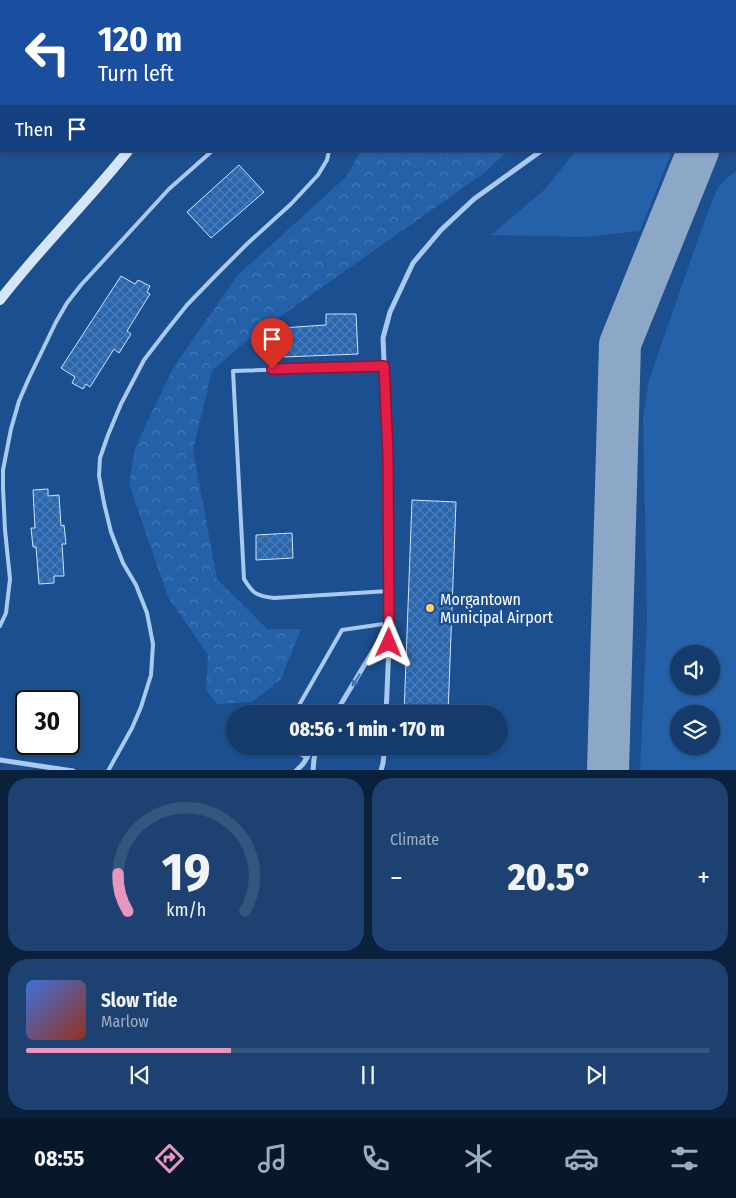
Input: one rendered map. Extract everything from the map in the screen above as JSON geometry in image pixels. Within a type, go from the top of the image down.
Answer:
[{"type":"main road","points":[[0,300],[48,242],[102,184],[127,152]]},
{"type":"street","points":[[386,705],[390,623],[388,453],[383,338],[390,312],[413,263],[441,230],[474,199],[539,152]]},
{"type":"street","points":[[340,705],[390,623]]},
{"type":"street","points":[[296,770],[309,755]]},
{"type":"street","points":[[313,770],[314,755]]},
{"type":"street","points":[[381,770],[384,764],[384,755]]},
{"type":"street","points":[[0,760],[73,770]]},
{"type":"lane","points":[[0,626],[6,612],[10,579],[2,488],[3,470],[11,429],[30,378],[56,322],[81,285],[169,189],[211,152]]},
{"type":"lane","points":[[108,770],[132,728],[141,707],[151,675],[153,644],[147,614],[136,586],[123,563],[111,532],[104,504],[99,476],[100,458],[108,435],[121,404],[144,360],[167,330],[187,305],[216,275],[291,204],[318,175],[327,160],[329,152]]},
{"type":"lane","points":[[384,366],[233,371],[244,579],[252,591],[263,597],[274,598],[389,591]]},
{"type":"lane","points":[[299,705],[342,630],[390,623]]},
{"type":"lane","points":[[302,755],[307,758]]},
{"type":"green space","points":[[360,152],[507,152],[484,173],[250,338],[212,371],[193,450],[217,579],[267,629],[301,629],[281,679],[252,702],[217,704],[206,690],[208,655],[168,597],[129,484],[135,448],[173,368],[237,276],[346,177]]},
{"type":"green space","points":[[575,152],[672,152],[640,231],[584,237],[491,235],[544,190]]},
{"type":"green space","points":[[736,171],[736,770],[640,770],[647,620],[643,418],[649,380],[718,187]]},
{"type":"building","points":[[239,165],[264,192],[211,238],[187,212]]},
{"type":"building","points":[[121,276],[135,284],[138,280],[150,286],[147,292],[150,294],[127,331],[131,334],[119,353],[114,349],[90,387],[86,384],[83,389],[72,383],[75,377],[61,368]]},
{"type":"building","points":[[326,314],[356,314],[358,354],[284,357],[281,328],[326,325]]},
{"type":"building","points":[[48,489],[48,496],[59,495],[61,526],[64,525],[66,544],[62,544],[64,576],[54,576],[54,583],[39,584],[36,547],[33,547],[31,528],[35,528],[33,490]]},
{"type":"building","name":"Morgantown Municipal Airport","points":[[412,500],[456,502],[448,705],[404,705]]},
{"type":"building","points":[[292,533],[293,558],[256,560],[256,535]]},
{"type":"taxiway","points":[[608,770],[620,344],[698,152]]},
{"type":"place","name":"Morgantown Municipal Airport","points":[[430,608]]},
{"type":"route","points":[[272,369],[384,366],[388,453],[389,643]]}]
